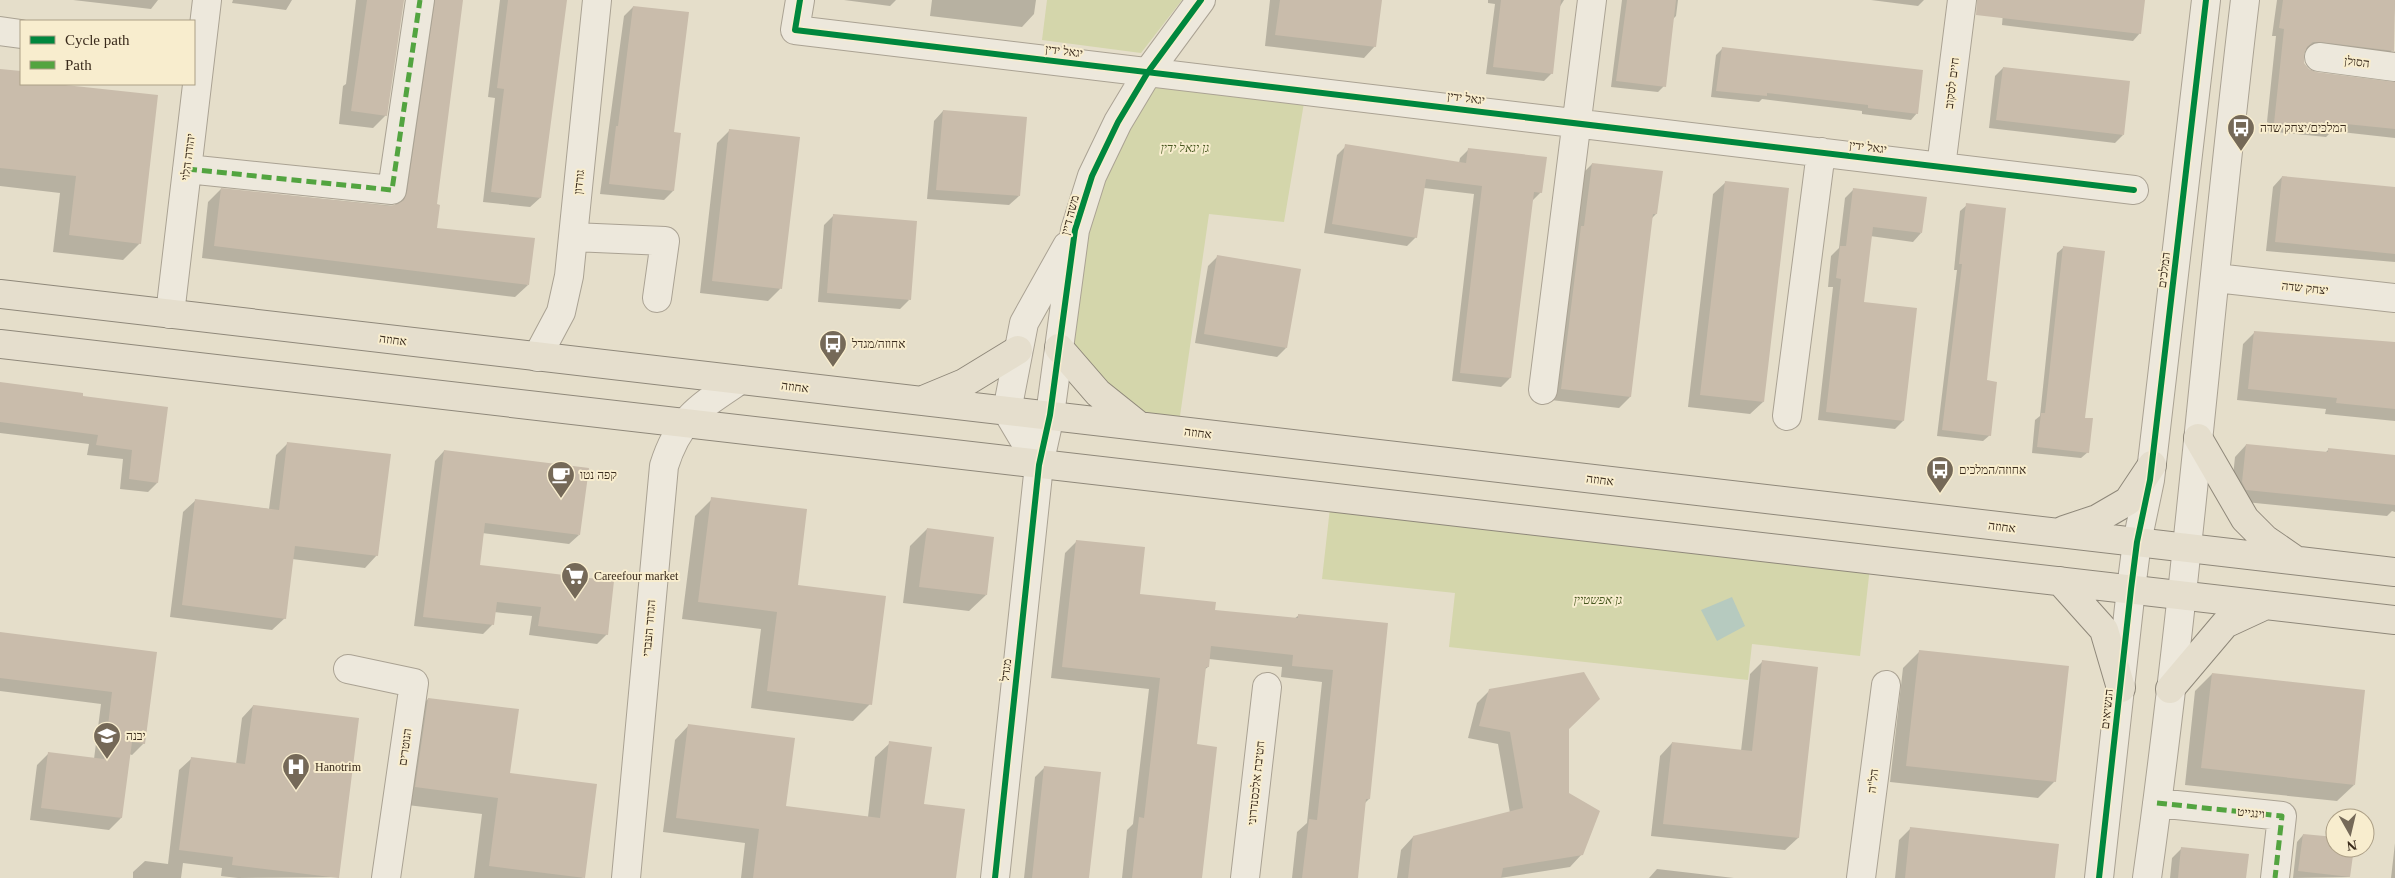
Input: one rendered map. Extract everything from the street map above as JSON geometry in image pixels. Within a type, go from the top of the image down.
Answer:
[{"type":"main road","name":"אחוזה","points":[[0,294],[2395,572]]},
{"type":"main road","points":[[0,344],[2395,620]]},
{"type":"main road","points":[[1058,348],[1098,393],[1138,425]]},
{"type":"main road","points":[[920,401],[964,383],[1018,350]]},
{"type":"main road","points":[[2198,438],[2245,519],[2265,539],[2298,561]]},
{"type":"main road","points":[[2055,533],[2097,519],[2128,501],[2152,466]]},
{"type":"main road","points":[[2060,581],[2104,630],[2120,688]]},
{"type":"main road","points":[[2170,689],[2225,624],[2266,605]]},
{"type":"street","name":"יהודה הלוי","points":[[195,76],[197,53],[207,0]]},
{"type":"street","points":[[187,169],[392,190],[420,0]]},
{"type":"street","name":"גורדון","points":[[537,357],[561,312],[569,276],[597,0]]},
{"type":"street","name":"יגאל ידין","points":[[800,0],[795,30],[2134,190]]},
{"type":"street","name":"משה דיין","points":[[1039,464],[1050,415],[1075,230],[1092,176],[1118,122],[1148,72],[1201,0]]},
{"type":"street","points":[[1543,390],[1592,0]]},
{"type":"street","name":"חיים לסקוב","points":[[1941,167],[1962,0]]},
{"type":"street","name":"המלכים","points":[[2137,542],[2152,466],[2206,0]]},
{"type":"street","points":[[2147,878],[2186,548],[2245,0]]},
{"type":"street","points":[[0,31],[20,34]]},
{"type":"street","name":"הסולן","points":[[2319,57],[2395,67]]},
{"type":"street","name":"יהודה הלוי","points":[[170,314],[187,169],[194,85]]},
{"type":"street","points":[[1786,416],[1821,152]]},
{"type":"street","name":"משה דיין","points":[[1006,411],[1024,323],[1075,230]]},
{"type":"street","points":[[573,237],[665,241],[657,298]]},
{"type":"street","name":"יצחק שדה","points":[[2216,278],[2395,298]]},
{"type":"street","name":"הגדוד העברי","points":[[626,878],[664,466],[671,444],[684,423],[711,399],[740,380]]},
{"type":"street","points":[[1006,411],[1039,464]]},
{"type":"street","name":"מגדל","points":[[995,878],[1039,464]]},
{"type":"street","name":"הנשיאים","points":[[2100,878],[2137,542]]},
{"type":"street","name":"הנוטרים","points":[[348,670],[414,683],[386,878]]},
{"type":"street","name":"הל\"ה","points":[[1861,878],[1886,685]]},
{"type":"street","name":"חטיבת אלכסנדרוני","points":[[1245,878],[1267,687]]},
{"type":"street","name":"וינגייט","points":[[2157,803],[2282,816],[2275,878]]},
{"type":"green space","points":[[1047,0],[1182,0],[1141,53],[1042,40]]},
{"type":"green space","name":"גן יגאל ידין","points":[[1148,72],[1306,91],[1284,222],[1209,214],[1178,430],[1138,425],[1059,348],[1081,211]]},
{"type":"green space","name":"גן אפשטיין","points":[[1330,508],[1870,567],[1860,656],[1752,644],[1748,680],[1449,647],[1455,593],[1322,579]]},
{"type":"shaded area","points":[[1732,597],[1745,626],[1717,641],[1701,610]]},
{"type":"building","points":[[367,0],[404,0],[387,116],[351,111]]},
{"type":"building","points":[[435,0],[463,0],[437,204],[440,205],[437,228],[535,238],[529,285],[214,246],[221,188],[390,206],[404,200],[407,192]]},
{"type":"building","points":[[508,0],[567,0],[541,198],[491,192],[504,89],[497,88]]},
{"type":"building","points":[[1280,0],[1382,0],[1376,47],[1275,35]]},
{"type":"building","points":[[1501,0],[1561,0],[1553,74],[1493,67]]},
{"type":"building","points":[[1627,0],[1676,0],[1666,87],[1616,81]]},
{"type":"building","points":[[1977,0],[2145,0],[2141,34],[1976,15]]},
{"type":"building","points":[[2283,0],[2395,0],[2394,51],[2313,42],[2307,47],[2304,63],[2309,69],[2316,72],[2395,82],[2395,129],[2336,123],[2336,129],[2274,123],[2284,29],[2279,28]]},
{"type":"building","points":[[633,6],[689,12],[674,132],[681,133],[674,191],[609,184]]},
{"type":"building","points":[[1722,47],[1923,70],[1918,114],[1868,108],[1868,105],[1767,93],[1767,96],[1716,91]]},
{"type":"building","points":[[2003,67],[2130,81],[2124,135],[1996,120]]},
{"type":"building","points":[[0,69],[20,71],[20,85],[65,85],[158,95],[141,244],[69,235],[76,176],[0,168]]},
{"type":"building","points":[[943,110],[1027,117],[1020,196],[936,190]]},
{"type":"building","points":[[729,129],[800,137],[782,289],[712,281]]},
{"type":"building","points":[[1345,144],[1466,163],[1468,148],[1547,157],[1542,193],[1534,192],[1511,378],[1460,373],[1482,186],[1426,179],[1417,238],[1332,224]]},
{"type":"building","points":[[1592,163],[1663,171],[1657,214],[1653,214],[1631,397],[1561,389],[1581,226],[1584,226]]},
{"type":"building","points":[[2282,176],[2395,187],[2395,254],[2275,242]]},
{"type":"building","points":[[1725,181],[1789,188],[1764,402],[1700,395]]},
{"type":"building","points":[[1853,188],[1927,197],[1922,233],[1873,227],[1864,302],[1917,308],[1904,421],[1826,412],[1841,279],[1836,278],[1840,246],[1846,246]]},
{"type":"building","points":[[1966,203],[2006,208],[1987,380],[1997,382],[1991,436],[1942,430],[1962,264],[1959,264]]},
{"type":"building","points":[[833,214],[917,221],[911,300],[827,293]]},
{"type":"building","points":[[2063,246],[2105,251],[2085,418],[2093,418],[2089,453],[2037,447],[2041,413],[2045,413]]},
{"type":"building","points":[[1217,255],[1301,269],[1287,348],[1204,334]]},
{"type":"building","points":[[2254,331],[2395,342],[2395,409],[2336,403],[2337,398],[2248,389]]},
{"type":"building","points":[[0,382],[83,393],[83,396],[168,407],[158,483],[129,479],[132,450],[96,445],[98,435],[0,422]]},
{"type":"building","points":[[287,442],[391,454],[378,556],[295,546],[286,619],[182,605],[195,499],[279,510]]},
{"type":"building","points":[[2246,444],[2328,452],[2328,448],[2395,455],[2395,505],[2246,490],[2242,482]]},
{"type":"building","points":[[444,450],[589,468],[580,535],[485,523],[480,565],[614,581],[608,635],[538,626],[541,607],[497,602],[494,625],[423,617]]},
{"type":"building","points":[[711,497],[807,509],[798,585],[886,596],[872,705],[767,691],[777,612],[698,602]]},
{"type":"building","points":[[927,528],[994,537],[987,595],[919,587]]},
{"type":"building","points":[[1076,540],[1145,547],[1140,594],[1216,602],[1215,610],[1298,618],[1298,614],[1388,623],[1370,799],[1366,799],[1358,878],[1302,878],[1309,819],[1317,820],[1333,670],[1292,666],[1293,655],[1211,646],[1209,667],[1206,667],[1197,744],[1217,747],[1202,878],[1132,878],[1139,817],[1144,818],[1160,678],[1062,667]]},
{"type":"building","points":[[0,632],[157,652],[145,744],[132,742],[122,818],[41,808],[48,752],[104,759],[112,692],[0,678]]},
{"type":"building","points":[[1919,650],[2069,666],[2056,782],[1906,766]]},
{"type":"building","points":[[1762,660],[1818,667],[1799,838],[1663,824],[1672,742],[1752,751]]},
{"type":"building","points":[[1584,672],[1600,699],[1569,729],[1569,793],[1600,811],[1583,855],[1503,868],[1501,878],[1408,878],[1413,836],[1523,808],[1510,732],[1479,726],[1489,689]]},
{"type":"building","points":[[2212,673],[2365,690],[2355,785],[2201,768]]},
{"type":"building","points":[[428,698],[519,709],[510,773],[597,784],[585,878],[489,866],[498,798],[415,787]]},
{"type":"building","name":"Hanotrim","points":[[253,705],[359,718],[339,878],[232,865],[233,857],[179,850],[191,757],[245,764]]},
{"type":"building","points":[[688,724],[795,738],[786,806],[880,818],[889,741],[932,747],[924,804],[965,809],[956,878],[753,878],[759,829],[676,818]]},
{"type":"building","points":[[1044,766],[1101,772],[1089,878],[1032,878]]},
{"type":"building","points":[[1910,827],[2059,844],[2055,878],[1905,878]]},
{"type":"building","points":[[2303,834],[2325,836],[2325,858],[2353,858],[2350,877],[2298,871]]},
{"type":"building","points":[[2181,847],[2249,854],[2246,878],[2178,878]]},
{"type":"marked path","points":[[187,169],[392,190],[420,0]]},
{"type":"marked path","points":[[2157,803],[2282,816],[2275,878]]},
{"type":"cycle path","points":[[800,0],[795,30],[2134,190]]},
{"type":"cycle path","points":[[995,878],[1039,465],[1050,415],[1075,230],[1092,176],[1118,122],[1148,72],[1201,0]]},
{"type":"cycle path","points":[[2099,878],[2131,589],[2137,542],[2150,480],[2206,0]]},
{"type":"place","name":"המלכים/יצחק שדה","points":[[2241,152]]},
{"type":"place","name":"אחוזה/מגדל","points":[[833,368]]},
{"type":"place","name":"אחוזה/המלכים","points":[[1940,494]]},
{"type":"place","name":"קפה נטו","points":[[561,499]]},
{"type":"place","name":"Careefour market","points":[[575,600]]},
{"type":"place","name":"יבנה","points":[[107,760]]},
{"type":"place","name":"Hanotrim","points":[[296,791]]}]
